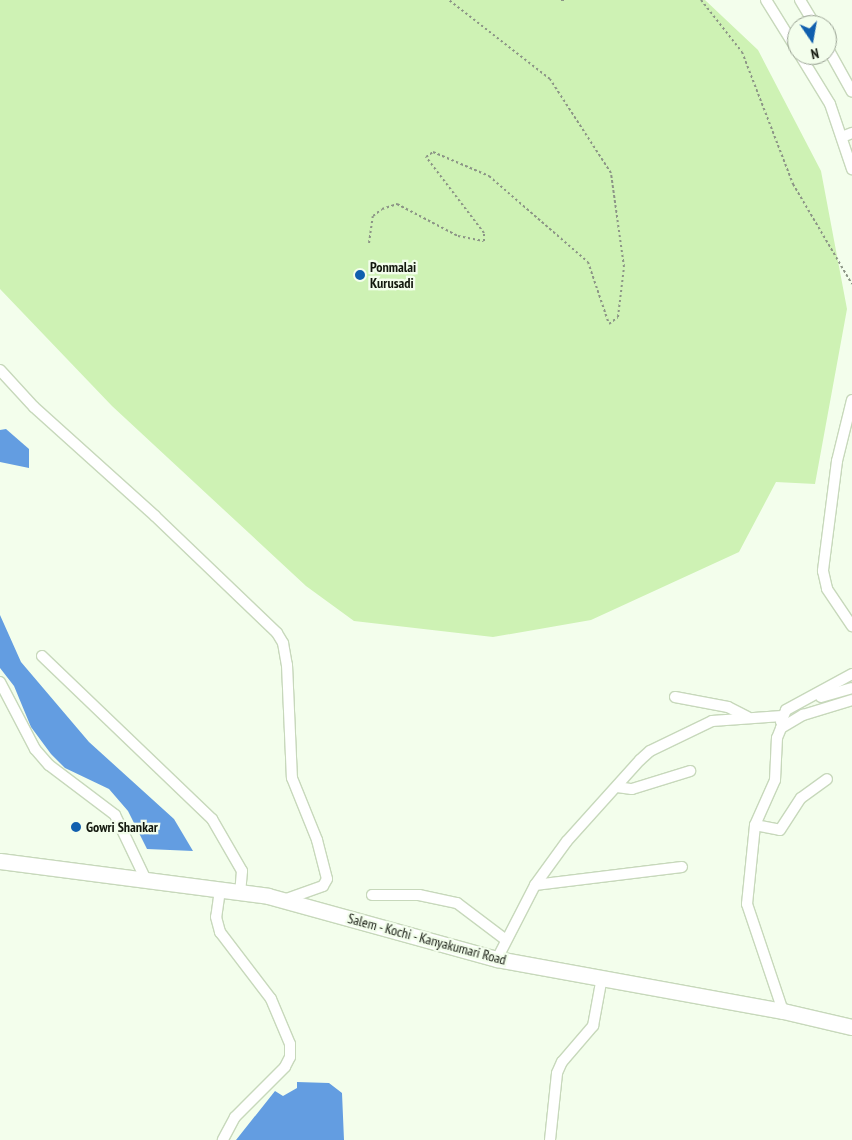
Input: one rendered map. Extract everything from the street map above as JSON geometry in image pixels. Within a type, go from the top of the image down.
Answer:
[{"type":"highway","name":"Salem - Kochi - Kanyakumari Road","points":[[0,862],[240,892],[284,900],[497,959],[782,1011],[852,1027]]},
{"type":"street","points":[[766,0],[787,34]]},
{"type":"street","points":[[800,0],[809,15]]},
{"type":"street","points":[[806,65],[847,135],[852,169]]},
{"type":"street","points":[[837,65],[852,92]]},
{"type":"street","points":[[0,370],[34,407],[154,516],[277,633],[283,643],[287,665],[292,778],[317,840],[327,879],[323,886],[284,900]]},
{"type":"street","points":[[852,400],[837,461],[823,571],[827,589],[852,626]]},
{"type":"street","points":[[42,656],[212,819],[242,871],[240,892]]},
{"type":"street","points":[[497,959],[535,885],[567,841],[650,751],[712,721],[782,716],[852,674]]},
{"type":"street","points":[[0,682],[35,749],[49,765],[115,815],[146,880]]},
{"type":"street","points":[[801,703],[852,688]]},
{"type":"street","points":[[675,697],[728,707],[749,718]]},
{"type":"street","points":[[781,728],[803,715],[852,700]]},
{"type":"street","points":[[782,716],[781,728],[777,738],[775,780],[755,825],[747,904],[782,1011]]},
{"type":"street","points":[[617,788],[632,789],[690,771]]},
{"type":"street","points":[[755,825],[780,830],[800,798],[827,779]]},
{"type":"street","points":[[535,885],[682,866]]},
{"type":"street","points":[[220,890],[216,917],[220,932],[271,999],[290,1051],[286,1066],[235,1116],[223,1140]]},
{"type":"street","points":[[372,896],[420,895],[457,903],[506,940]]},
{"type":"street","points":[[550,1140],[557,1073],[562,1062],[593,1026],[602,977]]},
{"type":"path","points":[[369,243],[373,216],[382,209],[397,204],[458,236],[484,241],[484,233],[426,157],[433,152],[489,176],[588,262],[609,324],[618,317],[624,267],[611,173],[550,79],[449,0]]},
{"type":"path","points":[[701,0],[742,52],[793,184],[852,284]]},
{"type":"green space","points":[[0,0],[705,0],[758,50],[821,171],[847,309],[815,484],[776,482],[739,552],[591,620],[493,637],[354,621],[306,586],[112,406],[0,289]]},
{"type":"water","points":[[6,429],[29,449],[29,468],[0,462],[0,430]]},
{"type":"water","points":[[0,615],[21,662],[89,742],[174,819],[193,851],[147,849],[128,811],[109,789],[65,768],[51,754],[31,727],[14,686],[0,668]]},
{"type":"water","points":[[297,1082],[329,1083],[342,1093],[344,1140],[236,1140],[275,1091],[283,1096],[297,1088]]},
{"type":"place","name":"Ponmalai Kurusadi","points":[[360,275]]},
{"type":"place","name":"Gowri Shankar","points":[[76,827]]}]
